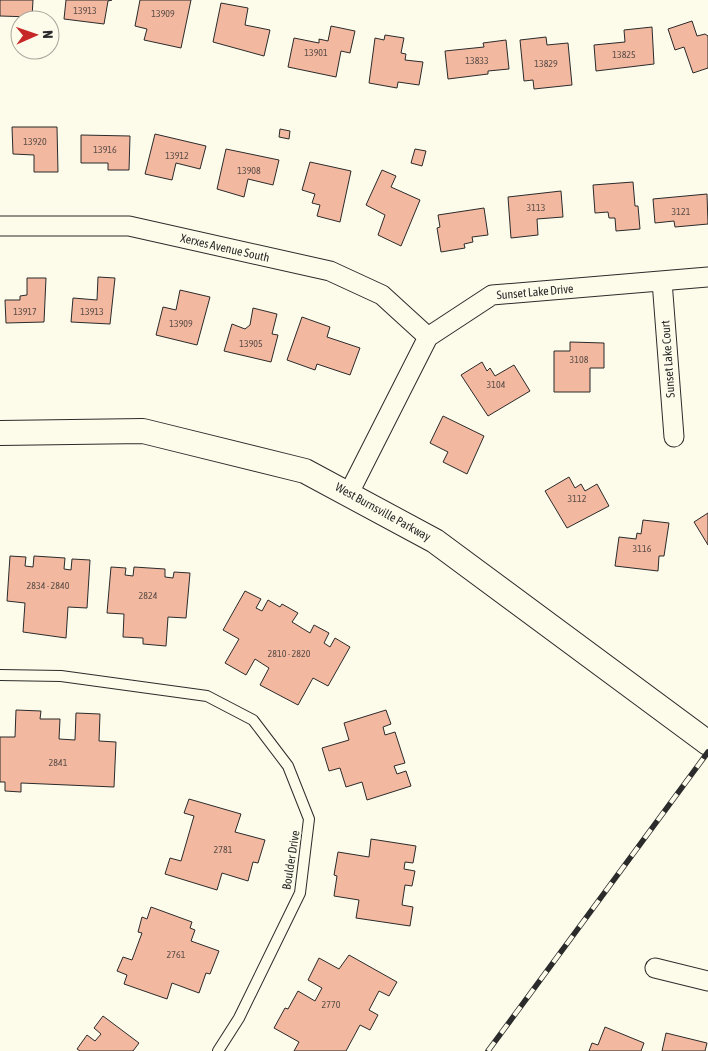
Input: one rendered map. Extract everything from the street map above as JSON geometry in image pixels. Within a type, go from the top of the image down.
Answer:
[{"type":"street","name":"Xerxes Avenue South","points":[[0,226],[128,226],[330,271],[382,295],[428,337]]},
{"type":"street","name":"Sunset Lake Drive","points":[[428,337],[492,296],[708,277]]},
{"type":"street","name":"Sunset Lake Court","points":[[662,281],[674,437]]},
{"type":"street","points":[[350,493],[428,337]]},
{"type":"street","name":"West Burnsville Parkway","points":[[0,433],[143,431],[306,471],[350,493],[435,541],[708,743]]},
{"type":"street","points":[[655,968],[708,981]]},
{"type":"lane","name":"Boulder Drive","points":[[0,675],[61,676],[207,696],[253,720],[288,766],[310,819],[300,893],[239,1018],[218,1051]]},
{"type":"building","points":[[0,0],[33,0],[32,10],[10,10],[10,16],[0,16]]},
{"type":"building","points":[[66,0],[112,0],[108,1],[104,24],[64,19]]},
{"type":"building","points":[[140,0],[191,0],[181,48],[144,40],[147,29],[135,26]]},
{"type":"building","points":[[221,3],[248,8],[245,25],[270,30],[264,56],[213,42]]},
{"type":"building","points":[[692,21],[697,36],[705,34],[708,36],[708,68],[693,73],[684,47],[675,50],[668,29]]},
{"type":"building","points":[[331,26],[355,31],[350,53],[341,51],[336,77],[288,67],[294,38],[319,43],[319,39],[328,41]]},
{"type":"building","points":[[652,27],[654,64],[596,71],[594,45],[625,42],[624,30]]},
{"type":"building","points":[[385,35],[404,38],[401,53],[406,54],[405,60],[423,62],[419,85],[398,82],[397,88],[369,83],[375,38],[384,40]]},
{"type":"building","points":[[546,37],[547,45],[568,43],[572,85],[534,89],[533,80],[524,81],[520,40]]},
{"type":"building","points":[[506,40],[509,69],[488,71],[488,74],[448,79],[445,51],[484,47],[483,43]]},
{"type":"building","points":[[12,127],[57,127],[58,172],[34,172],[34,155],[13,154]]},
{"type":"building","points":[[280,129],[290,131],[289,139],[279,137]]},
{"type":"building","points":[[155,134],[206,146],[200,169],[176,163],[172,180],[145,174]]},
{"type":"building","points":[[81,135],[130,136],[129,170],[108,170],[108,163],[81,163]]},
{"type":"building","points":[[226,149],[279,160],[273,185],[248,179],[244,197],[217,189]]},
{"type":"building","points":[[415,149],[426,151],[422,166],[411,163]]},
{"type":"building","points":[[310,162],[351,171],[340,222],[317,216],[320,205],[312,203],[315,194],[302,190]]},
{"type":"building","points":[[382,170],[396,176],[391,187],[420,200],[401,246],[378,235],[385,215],[366,205]]},
{"type":"building","points":[[633,182],[635,206],[638,206],[640,229],[616,231],[615,218],[609,218],[608,212],[595,213],[593,185]]},
{"type":"building","points":[[561,191],[563,217],[537,219],[538,235],[511,238],[508,197]]},
{"type":"building","points":[[707,194],[708,224],[675,227],[674,221],[655,223],[653,199]]},
{"type":"building","points":[[484,208],[488,235],[472,237],[473,242],[464,244],[465,248],[441,252],[437,228],[440,227],[438,215]]},
{"type":"building","points":[[98,277],[115,278],[110,324],[71,322],[73,298],[97,300]]},
{"type":"building","points":[[27,278],[46,278],[44,322],[6,323],[5,300],[20,300],[20,296],[27,295]]},
{"type":"building","points":[[180,290],[210,297],[197,345],[156,335],[163,307],[176,310]]},
{"type":"building","points":[[253,308],[277,314],[272,334],[278,335],[271,362],[224,351],[232,324],[245,329],[250,325]]},
{"type":"building","points":[[302,317],[330,327],[327,337],[360,348],[350,375],[317,364],[315,370],[287,360]]},
{"type":"building","points":[[570,342],[604,343],[604,368],[590,368],[590,392],[554,392],[554,351],[570,351]]},
{"type":"building","points":[[482,362],[487,371],[490,368],[495,376],[514,365],[530,391],[488,416],[461,375]]},
{"type":"building","points":[[443,416],[484,436],[467,474],[443,462],[448,452],[430,443]]},
{"type":"building","points":[[569,477],[575,488],[581,484],[585,491],[597,484],[609,506],[567,528],[545,491]]},
{"type":"building","points":[[708,513],[708,545],[694,522]]},
{"type":"building","points":[[643,520],[669,523],[664,556],[659,556],[658,571],[615,566],[619,537],[636,539],[637,533],[641,534]]},
{"type":"building","points":[[10,556],[26,557],[25,566],[33,567],[34,556],[65,558],[64,569],[71,570],[72,559],[90,560],[87,608],[68,607],[66,638],[23,632],[25,603],[7,601]]},
{"type":"building","points":[[111,567],[126,568],[125,575],[133,576],[134,567],[165,569],[165,577],[173,578],[174,572],[190,573],[186,618],[168,617],[166,646],[143,644],[143,638],[123,637],[124,614],[107,613]]},
{"type":"building","points":[[245,591],[261,599],[256,608],[262,611],[268,600],[280,607],[282,604],[298,613],[292,622],[310,633],[314,625],[329,633],[324,643],[330,647],[335,638],[350,647],[328,686],[313,678],[298,705],[260,685],[269,668],[255,659],[246,675],[225,663],[239,639],[223,630]]},
{"type":"building","points":[[16,710],[41,711],[40,719],[60,719],[59,739],[75,740],[76,713],[100,714],[99,741],[116,742],[114,787],[21,783],[21,792],[5,791],[5,782],[0,782],[0,737],[15,737]]},
{"type":"building","points":[[386,710],[391,724],[383,727],[385,735],[395,732],[405,763],[394,766],[397,774],[406,771],[411,786],[367,800],[362,782],[346,787],[340,768],[329,771],[322,748],[349,740],[344,723]]},
{"type":"building","points":[[189,799],[241,814],[235,832],[265,840],[258,863],[253,862],[248,881],[222,873],[217,890],[165,874],[170,858],[181,861],[194,816],[184,813]]},
{"type":"building","points":[[371,839],[416,846],[413,863],[405,862],[404,869],[415,871],[412,886],[405,885],[402,905],[413,907],[410,926],[356,918],[359,900],[334,896],[337,876],[334,875],[338,852],[369,857]]},
{"type":"building","points":[[151,907],[192,922],[190,928],[195,930],[191,941],[219,951],[210,974],[206,973],[199,993],[172,983],[167,999],[124,984],[127,975],[117,971],[123,957],[132,960],[142,933],[138,932],[142,917],[147,919]]},
{"type":"building","points":[[349,955],[397,982],[389,996],[379,991],[369,1010],[378,1015],[370,1030],[360,1025],[346,1051],[294,1051],[299,1042],[274,1028],[285,1008],[288,1009],[298,991],[315,1001],[322,988],[308,980],[319,958],[339,969]]},
{"type":"building","points":[[103,1016],[139,1043],[133,1051],[80,1051],[77,1049],[87,1035],[95,1041],[101,1034],[94,1028]]},
{"type":"building","points":[[605,1027],[644,1043],[641,1051],[589,1051],[592,1043],[598,1045]]},
{"type":"building","points":[[666,1033],[707,1043],[705,1051],[662,1051]]},
{"type":"railway","points":[[488,1051],[708,752]]}]
